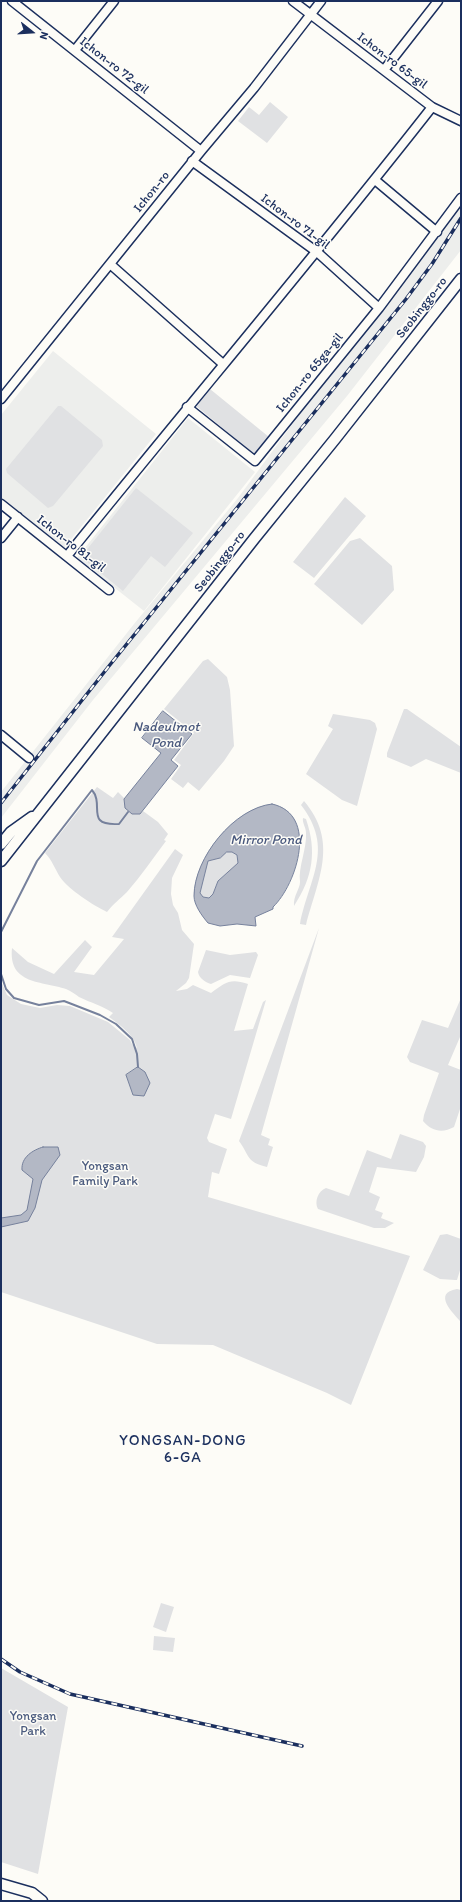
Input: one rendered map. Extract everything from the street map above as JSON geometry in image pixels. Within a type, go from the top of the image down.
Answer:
[{"type":"main road","name":"Seobinggo-ro","points":[[1,861],[461,279]]},
{"type":"main road","points":[[1,844],[11,832],[42,810]]},
{"type":"main road","points":[[1,1884],[32,1894],[42,1901]]},
{"type":"street","name":"Ichon-ro 72-gil","points":[[12,1],[201,151]]},
{"type":"street","points":[[74,50],[114,1]]},
{"type":"street","name":"Ichon-ro 65-gil","points":[[293,1],[432,107],[461,121]]},
{"type":"street","name":"Ichon-ro","points":[[1,399],[192,161],[252,90],[321,1]]},
{"type":"street","points":[[384,70],[438,1]]},
{"type":"street","points":[[67,556],[187,407],[317,252],[432,107]]},
{"type":"street","name":"Ichon-ro 71-gil","points":[[192,161],[317,252],[379,308]]},
{"type":"street","points":[[375,180],[437,232]]},
{"type":"street","name":"Ichon-ro 65ga-gil","points":[[187,407],[255,461],[379,308],[461,198]]},
{"type":"street","points":[[110,264],[223,364]]},
{"type":"street","name":"Ichon-ro 81-gil","points":[[1,504],[109,590]]},
{"type":"street","name":"Ichon-ro 81-gil","points":[[1,538],[18,518]]},
{"type":"street","points":[[1,735],[29,758]]},
{"type":"shaded area","points":[[461,205],[461,250],[347,396],[93,700],[1,818],[1,792],[134,624],[238,498],[319,388]]},
{"type":"shaded area","points":[[53,351],[156,434],[64,548],[1,498],[1,415]]},
{"type":"shaded area","points":[[188,418],[255,472],[144,611],[77,558]]},
{"type":"green space","points":[[270,102],[288,117],[267,143],[238,121],[249,107],[259,115]]},
{"type":"green space","points":[[210,389],[269,437],[255,455],[196,406]]},
{"type":"green space","points":[[58,406],[61,406],[102,440],[103,446],[53,506],[48,508],[7,473],[6,469]]},
{"type":"green space","points":[[136,488],[193,533],[165,567],[151,556],[123,591],[81,557]]},
{"type":"green space","points":[[345,497],[366,516],[314,578],[293,562]]},
{"type":"green space","points":[[360,538],[392,566],[394,590],[362,625],[314,584],[350,541]]},
{"type":"green space","points":[[208,659],[227,677],[230,690],[234,746],[224,761],[199,791],[188,782],[183,788],[171,779],[181,765],[174,760],[194,733],[164,709],[203,661]]},
{"type":"green space","points":[[404,709],[407,709],[461,747],[461,773],[426,759],[411,767],[387,757],[387,753]]},
{"type":"green space","points":[[333,714],[370,720],[375,723],[377,729],[357,806],[342,800],[306,774],[333,729],[328,726]]},
{"type":"green space","points":[[97,787],[113,798],[118,792],[140,814],[143,811],[158,822],[168,834],[164,840],[166,841],[137,880],[107,912],[88,901],[69,887],[60,877],[45,853]]},
{"type":"green space","points":[[304,801],[315,816],[321,831],[323,846],[323,861],[320,876],[306,925],[300,924],[317,864],[318,850],[316,836],[311,821],[301,805]]},
{"type":"green space","points":[[303,818],[306,819],[311,842],[311,864],[305,885],[294,906],[300,885],[300,870],[306,839]]},
{"type":"green space","name":"Yongsan Family Park","points":[[175,849],[183,855],[172,878],[171,894],[173,905],[178,913],[182,930],[194,944],[189,978],[186,983],[176,991],[187,989],[193,985],[211,993],[232,981],[248,984],[234,1031],[253,1029],[263,1002],[266,1000],[231,1119],[215,1114],[207,1138],[209,1142],[227,1149],[219,1174],[212,1172],[208,1197],[410,1256],[351,1405],[327,1393],[213,1345],[157,1344],[1,1292],[1,981],[7,995],[21,1004],[40,1008],[57,1005],[70,1006],[108,1022],[130,1040],[137,1048],[130,1034],[109,1017],[113,1013],[79,997],[66,989],[38,982],[21,975],[16,969],[12,960],[12,948],[28,962],[54,974],[85,940],[92,947],[74,972],[94,975],[124,939],[112,937]]},
{"type":"green space","points":[[227,852],[232,852],[237,855],[238,863],[218,881],[213,894],[209,898],[203,897],[200,893],[208,861],[220,858]]},
{"type":"green space","points":[[319,928],[261,1135],[270,1139],[268,1145],[273,1147],[267,1167],[252,1161],[239,1141]]},
{"type":"green space","points":[[206,950],[230,955],[256,952],[258,955],[250,978],[230,975],[211,984],[203,980],[198,972]]},
{"type":"green space","points":[[461,998],[461,1037],[448,1065],[461,1070],[461,1106],[454,1127],[442,1131],[426,1125],[423,1121],[439,1073],[410,1062],[407,1057],[422,1020],[448,1028]]},
{"type":"green space","points":[[400,1134],[423,1142],[426,1146],[424,1157],[416,1172],[377,1167],[369,1192],[380,1197],[375,1210],[383,1213],[381,1218],[394,1223],[385,1228],[374,1228],[318,1209],[316,1203],[319,1194],[323,1189],[326,1188],[349,1196],[367,1150],[391,1159]]},
{"type":"green space","points":[[447,1234],[461,1239],[461,1267],[457,1280],[440,1279],[423,1270],[440,1235]]},
{"type":"green space","points":[[457,1289],[461,1290],[461,1322],[450,1309],[445,1299],[446,1295],[450,1291]]},
{"type":"green space","points":[[161,1603],[174,1607],[166,1632],[153,1627]]},
{"type":"green space","points":[[154,1636],[175,1638],[173,1652],[153,1650]]},
{"type":"green space","name":"Yongsan Park","points":[[1,1668],[68,1707],[38,1874],[1,1862]]},
{"type":"water","name":"Nadeulmot Pond","points":[[163,711],[192,734],[171,760],[178,766],[140,814],[132,814],[125,808],[124,799],[161,753],[142,738]]},
{"type":"water","name":"Mirror Pond","points":[[272,804],[287,810],[295,821],[299,835],[299,851],[296,867],[290,883],[273,909],[255,917],[256,926],[237,924],[220,926],[208,923],[203,917],[194,899],[196,881],[201,866],[219,837],[244,815],[258,808]],"holes":[[[227,852],[232,852],[237,855],[238,863],[218,881],[213,894],[209,898],[203,897],[200,893],[208,861],[220,858]]]},
{"type":"water","points":[[138,1067],[145,1072],[150,1083],[144,1096],[133,1095],[126,1075]]},
{"type":"water","points":[[43,1147],[58,1147],[60,1155],[42,1180],[35,1208],[28,1221],[1,1227],[1,1218],[21,1215],[27,1210],[33,1179],[22,1170],[23,1161],[35,1150]]},
{"type":"waterway","points":[[1,932],[37,861],[92,790],[97,802],[97,813],[102,822],[108,824],[119,824],[128,812]]},
{"type":"waterway","points":[[1,974],[6,989],[14,998],[39,1005],[64,1001],[100,1015],[116,1024],[132,1039],[137,1054],[138,1067]]},
{"type":"railway","points":[[1,803],[109,666],[406,299],[432,264],[461,218]]},
{"type":"railway","points":[[1,1659],[20,1672],[70,1694],[302,1746]]},
{"type":"district","name":"YONGSAN-DONG 6-GA","points":[[183,1450]]}]
